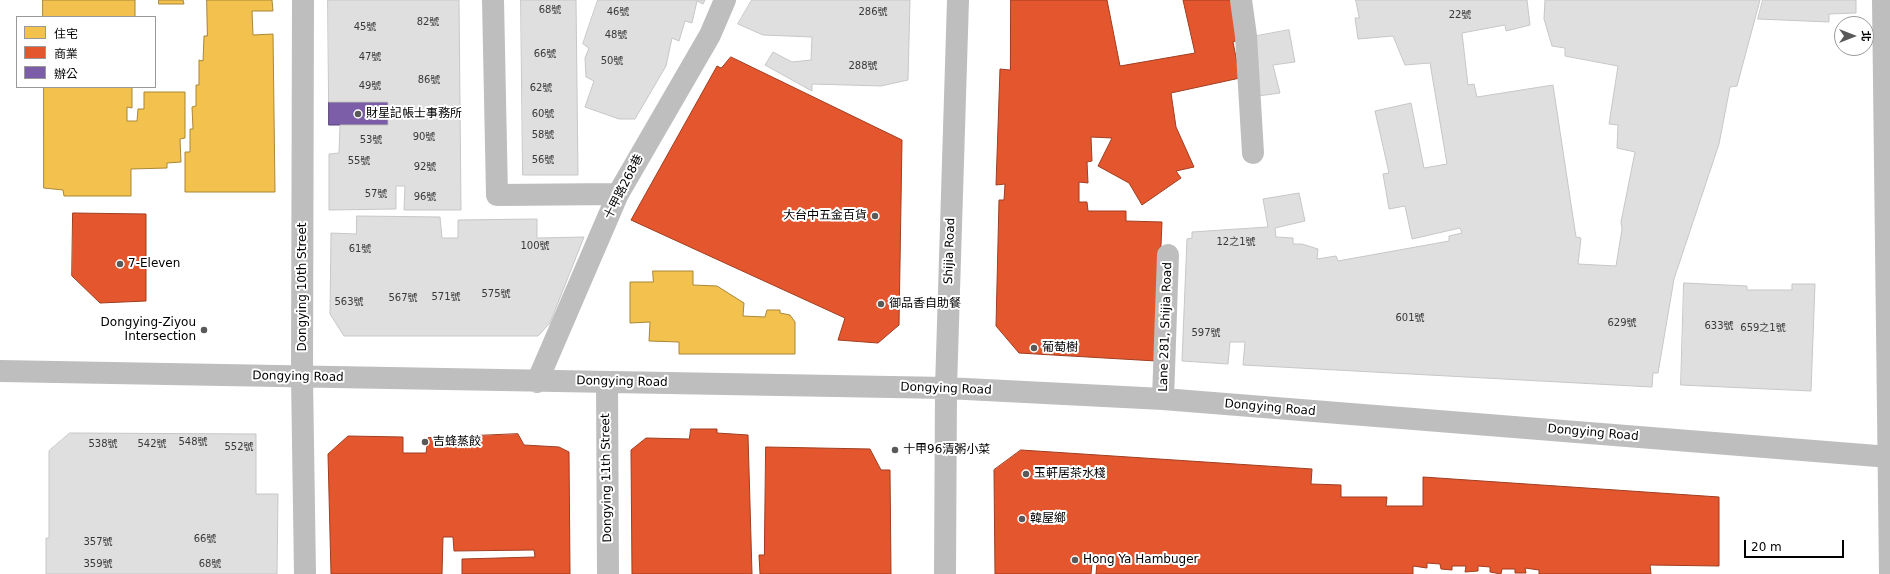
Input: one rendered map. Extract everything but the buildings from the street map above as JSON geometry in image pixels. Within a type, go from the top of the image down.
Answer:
[{"type":"street","name":"Dongying 10th Street","points":[[303,0],[302,377],[305,574]]},
{"type":"street","points":[[493,0],[497,195],[618,194]]},
{"type":"street","name":"十甲路268巷","points":[[537,382],[618,194],[710,35],[725,0]]},
{"type":"street","name":"Shijia Road","points":[[945,574],[946,388],[958,0]]},
{"type":"street","points":[[1241,0],[1246,36],[1253,153]]},
{"type":"street","points":[[1883,0],[1890,457],[1890,574]]},
{"type":"street","name":"Lane 281, Shijia Road","points":[[1163,399],[1168,256]]},
{"type":"street","name":"Dongying Road","points":[[0,371],[537,382],[946,388],[1163,399],[1890,457]]},
{"type":"street","name":"Dongying 11th Street","points":[[606,382],[608,574]]},
{"type":"place","name":"財星記帳士事務所","points":[[358,114]]},
{"type":"place","name":"大台中五金百貨","points":[[875,216]]},
{"type":"place","name":"7-Eleven","points":[[120,264]]},
{"type":"place","name":"御品香自助餐","points":[[881,304]]},
{"type":"place","name":"Dongying-Ziyou Intersection","points":[[204,330]]},
{"type":"place","name":"葡萄樹","points":[[1034,348]]},
{"type":"place","name":"吉蜂蒸餃","points":[[425,442]]},
{"type":"place","name":"十甲96清粥小菜","points":[[895,450]]},
{"type":"place","name":"玉軒居茶水棧","points":[[1026,474]]},
{"type":"place","name":"韓屋鄉","points":[[1022,519]]},
{"type":"place","name":"Hong Ya Hambuger","points":[[1075,560]]}]
